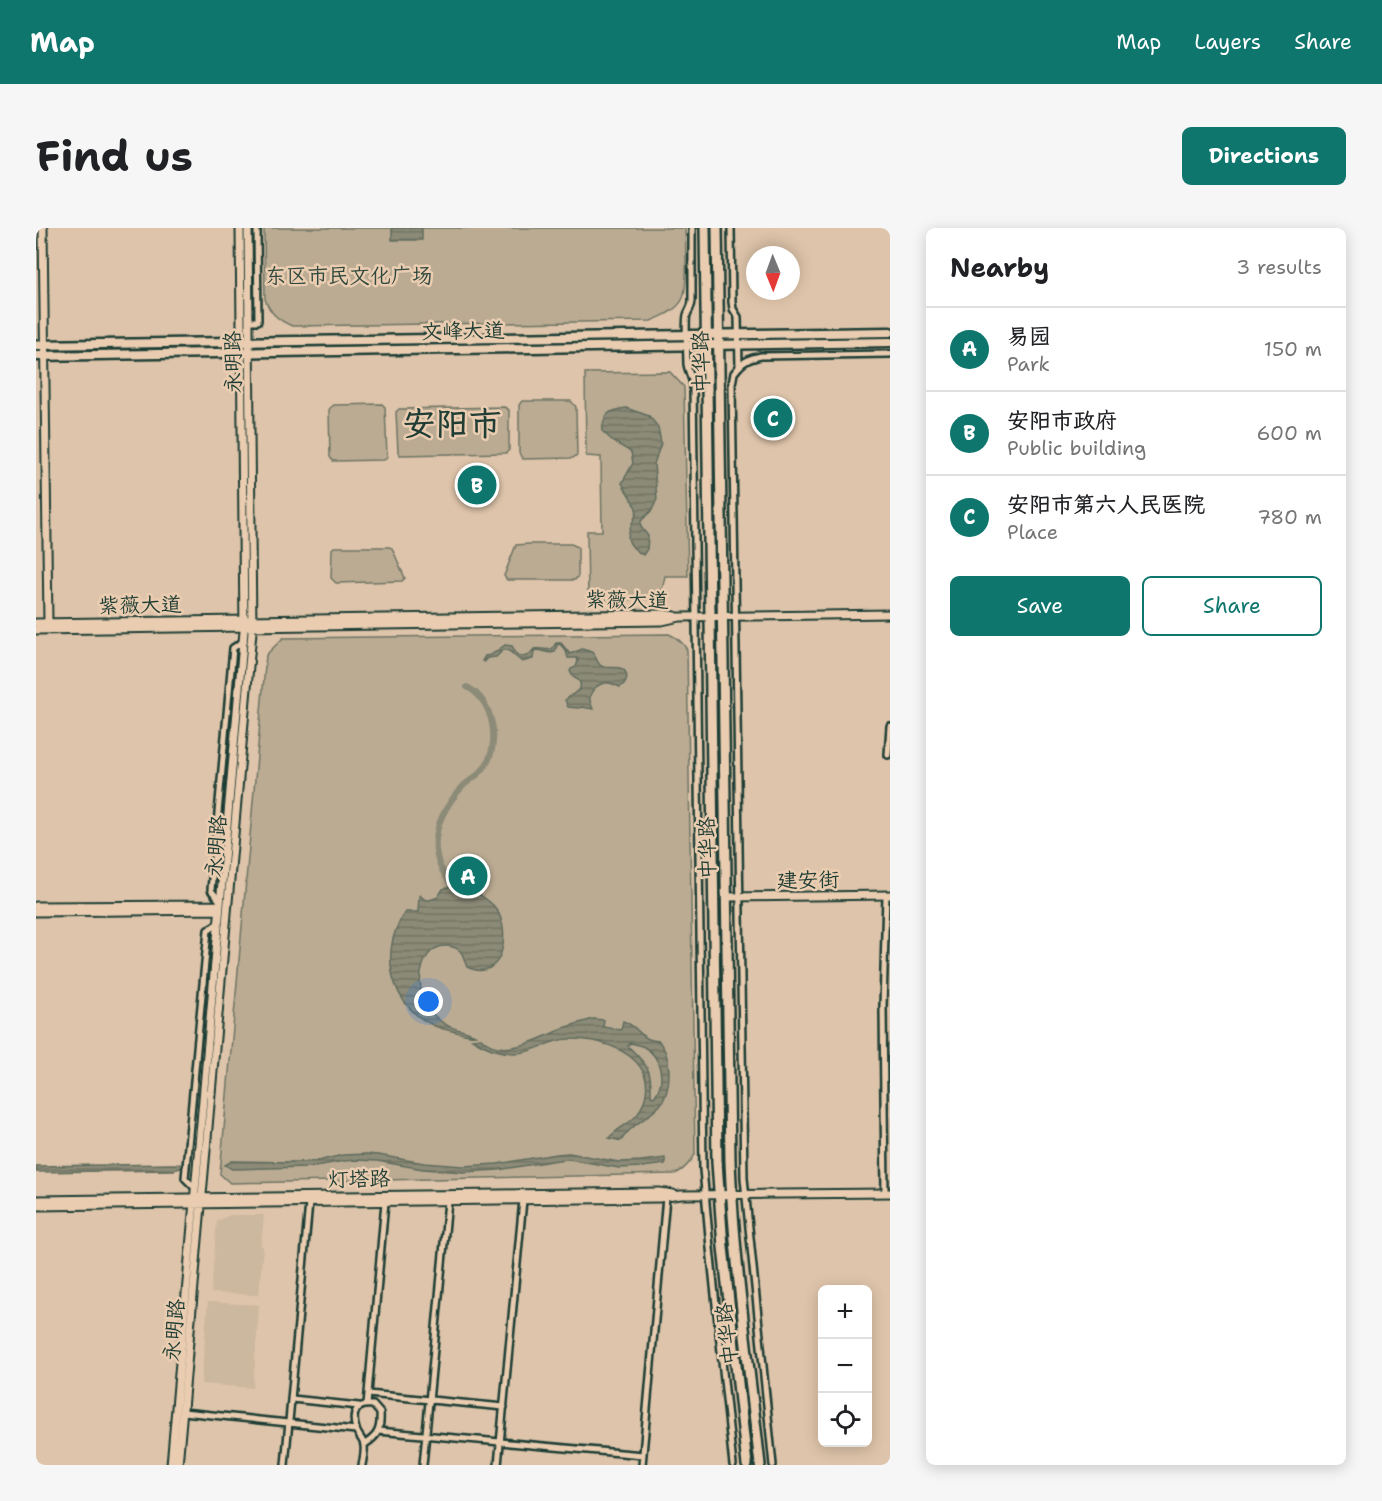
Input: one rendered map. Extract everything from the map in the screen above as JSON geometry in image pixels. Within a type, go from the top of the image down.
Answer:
[{"type":"highway","name":"中华路","points":[[705,228],[718,1195],[747,1465]]},
{"type":"highway","name":"中华路","points":[[717,228],[731,1195],[760,1465]]},
{"type":"main road","name":"文峰大道","points":[[40,356],[706,345],[738,334],[890,332]]},
{"type":"main road","name":"文峰大道","points":[[40,345],[687,335],[706,335],[738,345],[890,342]]},
{"type":"street","points":[[43,228],[40,356],[48,623]]},
{"type":"street","name":"永明路","points":[[178,1465],[198,1201],[248,623],[246,352],[240,228]]},
{"type":"street","name":"永明路","points":[[245,342],[249,321],[248,228]]},
{"type":"street","points":[[249,321],[258,321],[257,228]]},
{"type":"street","points":[[692,228],[692,307],[687,315],[687,367],[693,387],[703,1169],[733,1465]]},
{"type":"street","points":[[730,228],[732,302],[738,317],[739,367]]},
{"type":"street","points":[[772,1465],[745,1195],[732,384],[734,373],[743,362],[750,358],[890,354]]},
{"type":"street","name":"紫薇大道","points":[[36,630],[662,614],[680,617],[890,614]]},
{"type":"street","name":"紫薇大道","points":[[36,623],[248,623]]},
{"type":"street","name":"永明路","points":[[171,1465],[198,1201],[195,1188],[244,641],[248,623]]},
{"type":"street","points":[[888,755],[890,726]]},
{"type":"street","points":[[887,1193],[888,895]]},
{"type":"street","name":"建安街","points":[[726,897],[888,895]]},
{"type":"street","points":[[36,906],[220,905]]},
{"type":"street","points":[[36,912],[220,905]]},
{"type":"street","name":"灯塔路","points":[[36,1206],[659,1192],[681,1195]]},
{"type":"street","name":"灯塔路","points":[[36,1200],[309,1203],[887,1193]]},
{"type":"street","points":[[642,1465],[666,1197]]},
{"type":"street","points":[[498,1465],[523,1200]]},
{"type":"street","points":[[423,1465],[448,1201]]},
{"type":"street","points":[[362,1465],[364,1444],[356,1430],[355,1413],[357,1408],[364,1405],[368,1394],[385,1202]]},
{"type":"street","points":[[285,1465],[309,1203]]},
{"type":"street","points":[[368,1394],[504,1407]]},
{"type":"street","points":[[292,1399],[373,1405],[381,1417],[378,1431],[374,1438],[364,1444]]},
{"type":"street","points":[[183,1412],[356,1430]]},
{"type":"street","points":[[378,1431],[643,1455]]},
{"type":"shaded area","points":[[392,228],[422,228],[422,240],[392,240]]},
{"type":"shaded area","points":[[626,408],[649,416],[658,427],[661,443],[654,464],[657,499],[652,510],[641,521],[641,527],[648,536],[647,549],[643,555],[628,540],[629,531],[637,512],[622,483],[633,463],[631,452],[614,442],[602,431],[608,414]]},
{"type":"shaded area","points":[[556,643],[561,643],[570,654],[582,649],[592,652],[602,666],[623,670],[627,674],[625,682],[620,687],[607,683],[597,686],[590,697],[593,709],[568,707],[565,700],[580,689],[580,682],[573,677],[570,671],[576,667],[578,661],[577,658],[568,658],[560,644],[557,645],[555,652],[534,651],[533,659],[522,662],[508,650],[503,650],[496,657],[482,661],[485,656],[491,655],[505,645],[512,646],[517,655],[525,656],[534,649],[552,649]]},
{"type":"shaded area","points":[[456,885],[480,895],[493,905],[503,926],[502,951],[490,968],[480,970],[467,967],[462,954],[457,949],[448,946],[438,947],[426,958],[423,965],[421,991],[429,1009],[442,1022],[475,1035],[432,1025],[416,1015],[404,1001],[391,967],[391,949],[396,930],[405,912],[418,912],[420,895],[430,900],[438,897],[443,889]]},
{"type":"shaded area","points":[[593,1019],[604,1020],[603,1027],[621,1030],[623,1021],[629,1024],[643,1036],[659,1041],[668,1060],[669,1081],[663,1100],[621,1141],[609,1138],[636,1116],[646,1094],[646,1079],[640,1066],[629,1056],[616,1048],[584,1040],[561,1040],[529,1051],[515,1053],[493,1049],[472,1039],[481,1038],[490,1045],[511,1047],[535,1041],[566,1027]],"holes":[[[630,1043],[650,1051],[658,1063],[661,1077],[654,1097],[651,1096],[647,1068],[628,1046]]]},
{"type":"shaded area","points":[[569,1153],[619,1162],[665,1158],[665,1164],[619,1168],[569,1159],[498,1170],[463,1172],[356,1160],[310,1167],[232,1169],[225,1165],[232,1161],[317,1161],[343,1155],[366,1154],[424,1163],[463,1166],[497,1164]]},
{"type":"shaded area","points":[[190,1165],[174,1170],[36,1172],[36,1166]]},
{"type":"shaded area","points":[[230,1215],[264,1215],[259,1295],[211,1293],[217,1221]]},
{"type":"shaded area","points":[[208,1302],[259,1305],[253,1388],[201,1384]]},
{"type":"green space","name":"东区市民文化广场","points":[[264,228],[685,228],[684,294],[676,307],[651,321],[292,326],[275,316],[265,299]]},
{"type":"green space","points":[[670,372],[684,387],[688,576],[665,576],[660,599],[588,600],[587,531],[602,531],[601,457],[586,456],[585,373]]},
{"type":"green space","points":[[522,401],[571,401],[576,407],[577,455],[573,458],[523,459],[519,453],[519,405]]},
{"type":"green space","points":[[382,404],[385,407],[387,457],[384,460],[333,461],[330,457],[329,409],[334,405]]},
{"type":"green space","points":[[504,407],[509,410],[509,450],[506,453],[400,455],[398,452],[396,412],[399,409]]},
{"type":"green space","points":[[571,544],[578,547],[578,576],[575,580],[507,580],[504,576],[516,545]]},
{"type":"green space","points":[[334,547],[392,548],[405,578],[402,581],[336,583],[331,578]]},
{"type":"green space","points":[[669,634],[680,640],[687,650],[695,1154],[689,1163],[674,1174],[230,1183],[220,1174],[266,655],[283,638]]},
{"type":"waterway","points":[[452,886],[441,869],[437,855],[437,833],[449,804],[463,786],[484,768],[489,758],[493,736],[489,712],[476,693],[467,687]]},
{"type":"place","name":"安阳市第六人民医院","points":[[773,418]]},
{"type":"place","name":"安阳市政府","points":[[477,485]]},
{"type":"place","name":"易园","points":[[468,876]]},
{"type":"district","name":"安阳市","points":[[452,423]]}]
